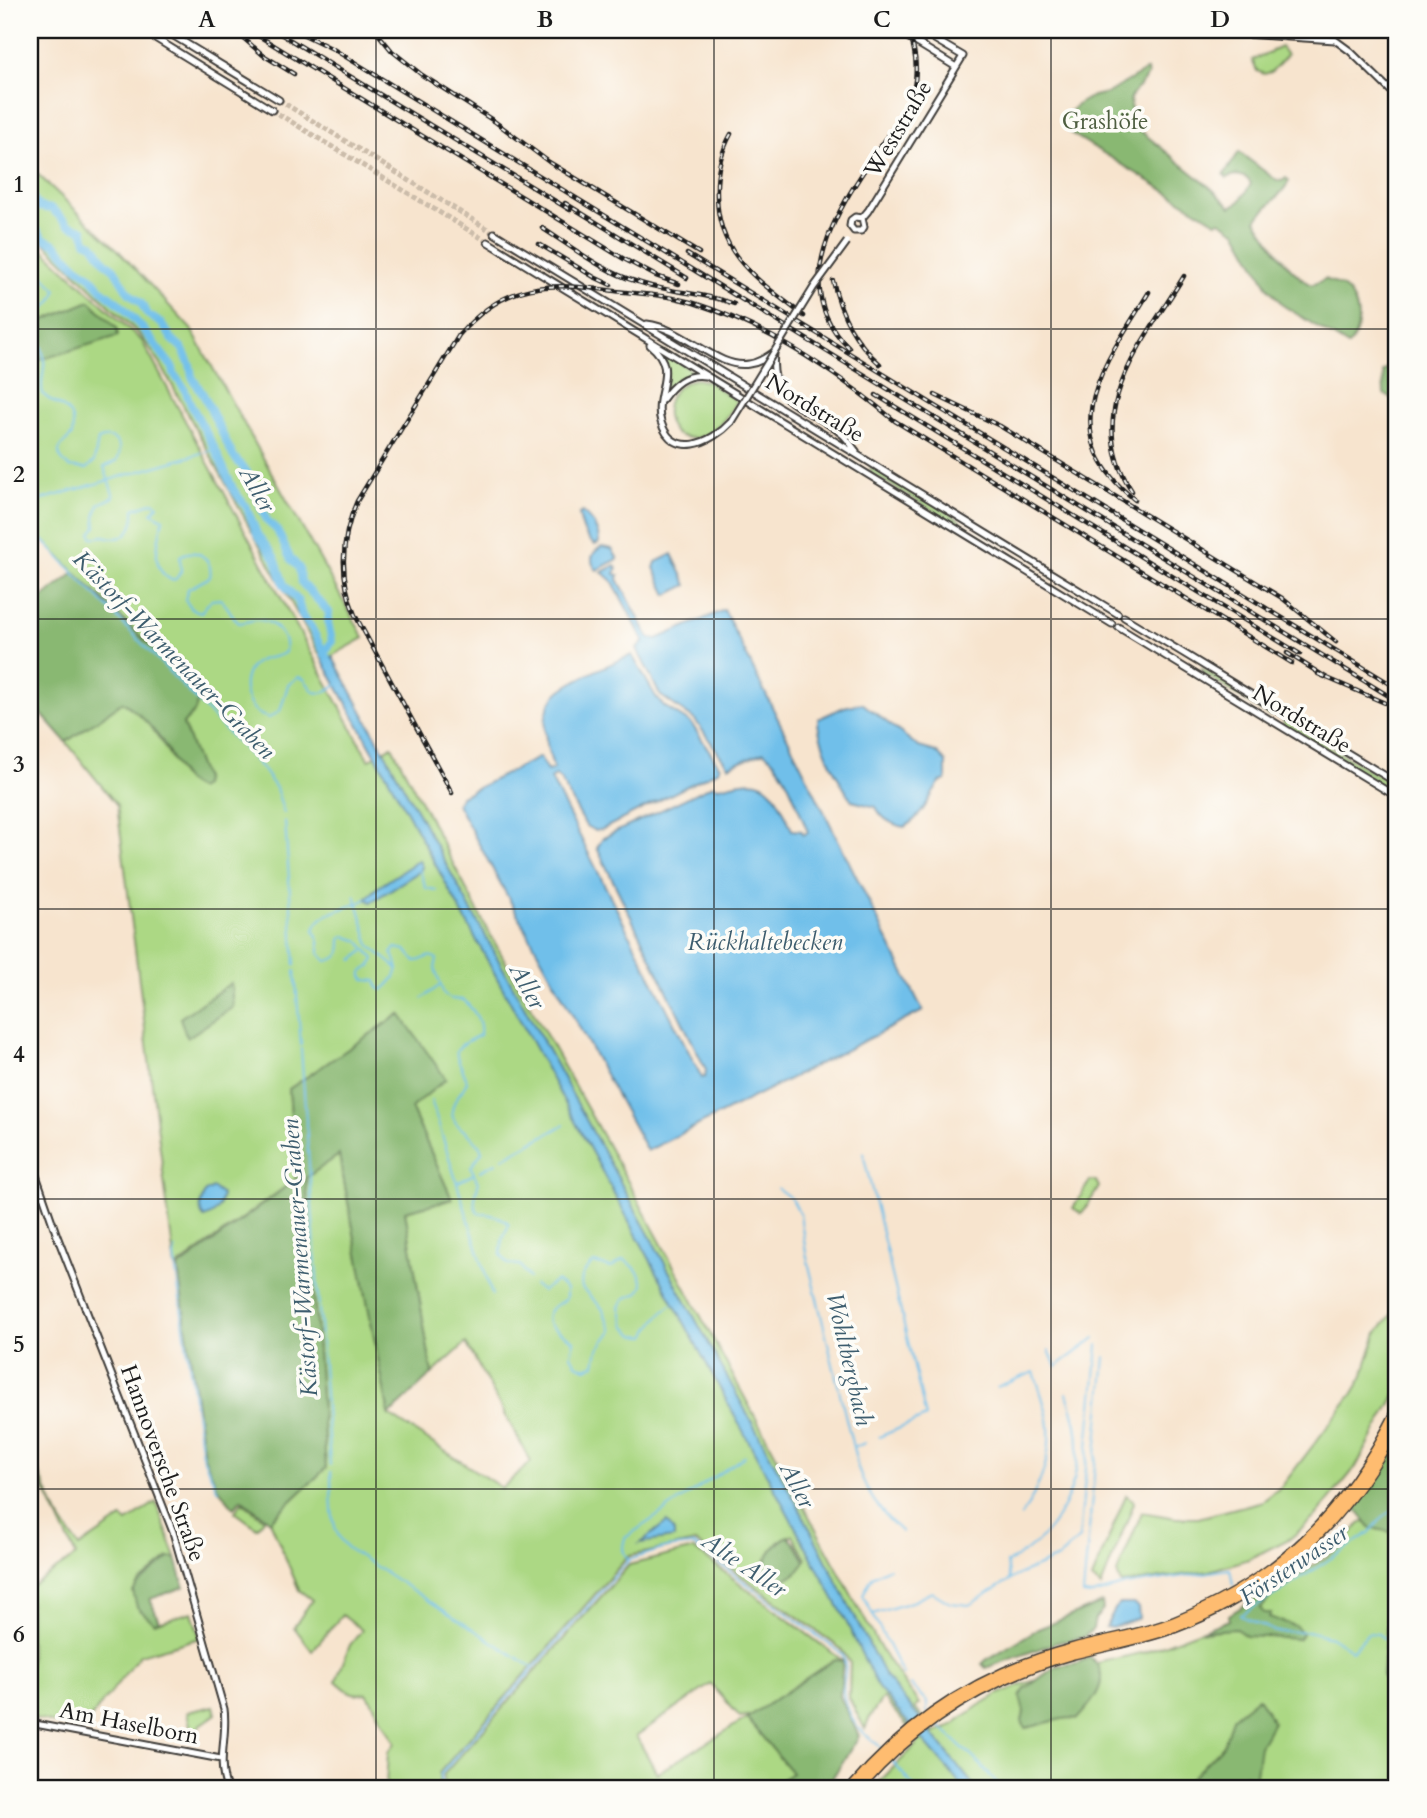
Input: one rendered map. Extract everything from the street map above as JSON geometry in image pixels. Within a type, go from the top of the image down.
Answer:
[{"type":"highway","points":[[852,1788],[888,1748],[973,1686],[1024,1663],[1172,1622],[1214,1604],[1249,1583],[1293,1551],[1340,1502],[1366,1468],[1397,1410]]},
{"type":"highway","points":[[860,1788],[893,1753],[939,1712],[967,1697],[1028,1669],[1175,1628],[1218,1609],[1253,1589],[1298,1556],[1346,1506],[1371,1471],[1397,1426]]},
{"type":"street","points":[[142,30],[272,110]]},
{"type":"street","points":[[164,30],[279,100]]},
{"type":"street","points":[[896,30],[956,67]]},
{"type":"street","name":"Weststraße","points":[[862,218],[851,220],[850,226],[854,231],[864,228],[862,218],[962,56],[919,30]]},
{"type":"street","points":[[1233,30],[1243,34],[1335,40],[1397,97]]},
{"type":"street","points":[[176,51],[182,41]]},
{"type":"street","points":[[189,59],[195,49]]},
{"type":"street","points":[[629,328],[653,347],[663,362],[665,373],[659,414],[668,435],[681,443],[704,443],[731,422],[814,287],[854,231]]},
{"type":"street","name":"Nordstraße","points":[[1397,783],[496,234],[491,243],[1397,797]]},
{"type":"street","points":[[644,324],[670,329],[733,364],[750,364],[774,352]]},
{"type":"street","points":[[774,352],[773,369],[778,387],[785,397],[842,434],[860,456]]},
{"type":"street","points":[[660,403],[674,386],[685,378],[696,375],[711,378]]},
{"type":"street","points":[[1113,624],[1119,614]]},
{"type":"street","name":"Hannoversche Straße","points":[[30,1158],[57,1236],[158,1491],[191,1590],[224,1709],[226,1727],[221,1759],[227,1788]]},
{"type":"street","points":[[30,1182],[37,1176]]},
{"type":"street","name":"Am Haselborn","points":[[30,1723],[221,1759]]},
{"type":"green space","points":[[1281,47],[1287,55],[1271,72],[1264,74],[1257,71],[1252,60]]},
{"type":"green space","name":"Grashöfe","points":[[1147,70],[1148,75],[1130,98],[1132,124],[1231,207],[1240,201],[1251,184],[1244,177],[1227,178],[1224,175],[1239,152],[1276,180],[1282,181],[1286,178],[1289,181],[1256,220],[1294,272],[1312,285],[1325,279],[1347,291],[1358,314],[1356,332],[1348,346],[1284,306],[1269,289],[1237,232],[1220,221],[1216,222],[1069,132],[1062,121],[1075,106],[1093,96],[1106,94]]},
{"type":"green space","points":[[30,167],[117,249],[191,329],[364,638],[323,661],[161,365],[141,336],[30,229]]},
{"type":"green space","points":[[30,237],[142,341],[369,760],[392,746],[485,925],[627,1180],[883,1653],[919,1704],[915,1708],[934,1733],[948,1728],[999,1694],[1033,1681],[1066,1677],[1097,1663],[1145,1652],[1200,1631],[1225,1629],[1338,1549],[1359,1524],[1389,1510],[1397,1521],[1389,1687],[1397,1701],[1397,1788],[873,1788],[920,1741],[883,1698],[865,1729],[849,1698],[850,1663],[841,1649],[695,1542],[630,1556],[625,1560],[439,1773],[440,1788],[386,1786],[388,1752],[395,1743],[367,1693],[350,1692],[336,1681],[350,1645],[362,1630],[342,1615],[312,1651],[294,1627],[312,1600],[299,1590],[270,1521],[326,1468],[306,1177],[339,1155],[389,1415],[502,1488],[531,1462],[466,1343],[432,1374],[405,1211],[452,1199],[411,1108],[400,1014],[289,1089],[296,1179],[175,1268],[117,805],[66,742],[122,702],[149,726],[181,776],[204,779],[183,724],[140,636],[30,528]],"holes":[[[793,1535],[806,1559],[790,1577],[767,1583],[764,1563],[779,1541]]]},
{"type":"green space","points":[[90,301],[117,328],[118,336],[30,363],[30,326]]},
{"type":"green space","points":[[663,351],[694,372],[679,378],[664,393],[668,373]]},
{"type":"green space","points":[[1397,360],[1397,402],[1384,394],[1383,372]]},
{"type":"green space","points":[[696,379],[708,382],[737,401],[726,418],[712,431],[704,436],[686,438],[676,434],[670,426],[667,409],[669,400],[679,386]]},
{"type":"green space","points":[[874,467],[960,520],[962,524],[958,526],[871,473],[870,468]]},
{"type":"green space","points":[[74,573],[164,659],[199,698],[195,711],[183,724],[204,779],[203,786],[198,789],[181,775],[162,741],[149,725],[123,702],[66,742],[30,701],[30,607]]},
{"type":"green space","points":[[1202,668],[1273,711],[1273,715],[1269,716],[1203,673]]},
{"type":"green space","points":[[1284,719],[1397,787],[1397,794],[1283,725]]},
{"type":"green space","points":[[231,983],[233,1007],[187,1038],[180,1018]]},
{"type":"green space","points":[[400,1014],[446,1079],[411,1108],[452,1199],[405,1211],[432,1374],[389,1415],[339,1155],[306,1178],[326,1468],[270,1521],[241,1499],[234,1508],[217,1487],[204,1456],[178,1268],[296,1179],[289,1089]]},
{"type":"green space","points":[[1090,1181],[1096,1181],[1099,1187],[1082,1214],[1073,1208]]},
{"type":"green space","points":[[1397,1308],[1397,1392],[1356,1467],[1315,1517],[1291,1538],[1249,1559],[1209,1571],[1121,1584],[1117,1573],[1142,1512],[1176,1518],[1198,1518],[1263,1501],[1282,1486],[1353,1393],[1362,1378],[1377,1333]]},
{"type":"green space","points":[[1397,1442],[1397,1701],[1382,1675],[1396,1533],[1371,1528],[1356,1510]]},
{"type":"green space","points":[[30,1453],[58,1515],[79,1547],[122,1518],[127,1522],[156,1502],[176,1558],[169,1558],[138,1584],[146,1615],[154,1623],[192,1612],[200,1638],[140,1655],[82,1729],[30,1718],[30,1587],[76,1556]]},
{"type":"green space","points":[[1126,1495],[1134,1503],[1101,1587],[1092,1579]]},
{"type":"green space","points":[[242,1502],[264,1519],[257,1528],[235,1512]]},
{"type":"green space","points":[[788,1536],[805,1561],[789,1577],[767,1583],[761,1579],[766,1560],[777,1544]]},
{"type":"green space","points":[[694,1549],[843,1661],[833,1660],[752,1715],[740,1717],[711,1684],[636,1736],[657,1773],[747,1718],[793,1774],[768,1788],[444,1788],[443,1775],[629,1565]]},
{"type":"green space","points":[[169,1558],[176,1558],[184,1587],[150,1599],[159,1621],[154,1623],[137,1607],[133,1592],[138,1584]]},
{"type":"green space","points":[[1285,1579],[1293,1579],[1275,1592],[1260,1608],[1264,1613],[1271,1613],[1269,1617],[1296,1626],[1303,1633],[1298,1639],[1246,1636],[1236,1629],[1200,1631],[1229,1620],[1229,1615]]},
{"type":"green space","points":[[1102,1603],[1103,1610],[1095,1619],[1093,1629],[1084,1637],[1055,1643],[986,1668],[982,1664],[1038,1629]]},
{"type":"green space","points":[[1090,1657],[1101,1673],[1101,1681],[1095,1697],[1077,1719],[1025,1728],[1020,1697],[1025,1689],[1056,1666],[1077,1663]]},
{"type":"green space","points":[[834,1660],[843,1661],[840,1696],[859,1736],[826,1788],[768,1788],[792,1773],[747,1718]]},
{"type":"green space","points":[[1258,1697],[1273,1722],[1260,1746],[1255,1781],[1245,1774],[1233,1788],[1187,1788],[1186,1783],[1224,1745],[1232,1718]]},
{"type":"green space","points":[[214,1706],[216,1714],[197,1730],[191,1730],[187,1712]]},
{"type":"water","points":[[583,512],[596,529],[599,543],[595,545],[585,535],[582,527],[579,514]]},
{"type":"water","points":[[602,547],[612,549],[618,559],[597,570],[592,557]]},
{"type":"water","points":[[672,554],[687,585],[667,595],[654,568],[656,562]]},
{"type":"water","name":"Rückhaltebecken","points":[[615,565],[615,574],[619,575],[618,579],[649,638],[657,639],[724,610],[923,1011],[647,1151],[457,804],[461,796],[540,757],[547,771],[554,769],[546,742],[545,723],[555,696],[579,679],[632,655],[656,697],[664,706],[691,723],[720,767],[719,770],[603,829],[595,831],[586,826],[560,779],[556,776],[551,779],[702,1078],[705,1077],[706,1070],[597,848],[603,838],[713,785],[718,787],[748,781],[764,785],[775,795],[792,830],[802,831],[803,835],[808,832],[790,789],[772,759],[764,752],[728,766],[695,720],[660,695],[637,649],[644,641],[613,582],[602,572]]},
{"type":"water","points":[[332,656],[806,1521],[885,1676],[976,1788],[964,1788],[878,1688],[843,1615],[323,661]]},
{"type":"water","points":[[862,703],[919,747],[936,752],[946,762],[946,780],[940,782],[921,813],[904,827],[887,820],[876,807],[852,801],[821,739],[818,719],[844,707]]},
{"type":"water","points":[[419,860],[422,867],[420,871],[371,902],[366,899],[374,890]]},
{"type":"water","points":[[213,1188],[222,1195],[220,1203],[215,1212],[204,1218],[202,1199],[205,1192]]},
{"type":"water","points":[[667,1522],[674,1532],[674,1538],[640,1543]]},
{"type":"water","points":[[1118,1604],[1133,1604],[1138,1607],[1139,1618],[1112,1628],[1105,1627]]},
{"type":"waterway","points":[[30,194],[39,207],[52,209],[69,225],[83,230],[86,241],[93,244],[106,263],[114,269],[129,293],[141,303],[147,314],[162,324],[182,348],[192,377],[233,456],[247,472],[248,484],[257,496],[267,521],[277,530],[290,558],[299,568],[301,582],[329,612],[328,623],[332,641],[324,654]]},
{"type":"waterway","name":"Aller","points":[[30,222],[43,238],[55,244],[120,304],[173,368],[233,489],[247,508],[257,534],[275,558],[284,585],[298,601],[302,616],[311,627],[331,666]]},
{"type":"waterway","points":[[30,271],[40,273],[56,289],[53,300],[32,324],[43,353],[43,394],[65,409],[72,418],[72,435],[60,449],[60,457],[69,467],[86,469],[94,462],[98,440],[113,439],[120,450],[117,461],[104,467],[114,497],[99,504],[92,537],[124,536],[134,519],[134,509],[154,502],[158,505],[152,513],[163,519],[157,561],[164,575],[171,580],[176,579],[181,571],[180,556],[186,553],[202,556],[209,565],[210,577],[188,589],[185,599],[191,609],[201,612],[211,600],[220,599],[239,623],[263,621],[279,630],[284,640],[285,652],[258,661],[246,679],[246,696],[254,710],[261,715],[269,718],[280,711],[288,685],[298,677],[304,679],[314,692],[322,693],[337,685]]},
{"type":"waterway","points":[[206,452],[215,449]]},
{"type":"waterway","points":[[30,503],[202,453]]},
{"type":"waterway","name":"Kästorf-Warmenauer-Graben","points":[[30,527],[260,766],[276,788],[284,813]]},
{"type":"waterway","name":"Kästorf-Warmenauer-Graben","points":[[285,821],[295,965]]},
{"type":"waterway","points":[[420,871],[426,888],[436,890]]},
{"type":"waterway","points":[[355,895],[370,946],[398,969]]},
{"type":"waterway","points":[[366,899],[328,914],[317,923],[314,930],[319,941],[319,953],[326,961],[335,959],[341,948],[341,939],[345,936],[359,941],[374,959],[371,966],[362,972],[362,976],[366,980],[376,981],[378,988],[383,990],[392,982],[396,973],[397,964],[392,953],[395,948],[406,950],[415,961],[434,957],[437,959],[435,968],[444,995],[451,999],[464,1000],[474,1012],[480,1025],[480,1035],[458,1049],[457,1058],[467,1081],[454,1103],[452,1114],[458,1126],[475,1140],[482,1152],[471,1167],[478,1183],[475,1201],[478,1213],[496,1216],[507,1222],[509,1225],[502,1239],[501,1255],[508,1264],[520,1265],[529,1278]]},
{"type":"waterway","points":[[353,960],[364,951]]},
{"type":"waterway","name":"Kästorf-Warmenauer-Graben","points":[[295,971],[301,1045]]},
{"type":"waterway","points":[[423,998],[439,986]]},
{"type":"waterway","name":"Kästorf-Warmenauer-Graben","points":[[301,1049],[330,1465]]},
{"type":"waterway","points":[[431,1100],[492,1295]]},
{"type":"waterway","points":[[503,1158],[564,1125]]},
{"type":"waterway","points":[[863,1153],[926,1417],[879,1437]]},
{"type":"waterway","points":[[480,1171],[496,1163]]},
{"type":"waterway","points":[[458,1182],[474,1174]]},
{"type":"waterway","name":"Wohltbergbach","points":[[777,1188],[792,1199],[800,1214],[806,1253],[858,1468],[876,1503],[902,1532]]},
{"type":"waterway","points":[[175,1249],[202,1455],[218,1491]]},
{"type":"waterway","points":[[534,1285],[542,1291],[556,1281],[566,1289],[566,1298],[552,1308],[548,1320],[554,1328],[574,1341],[571,1355],[576,1364],[586,1368],[595,1364],[598,1349],[612,1331],[602,1308],[582,1288],[581,1280],[594,1263],[611,1268],[623,1260],[639,1273],[643,1285],[641,1289],[624,1299],[620,1307],[625,1325],[634,1335],[646,1336],[654,1322],[673,1304]]},
{"type":"waterway","points":[[1049,1350],[1056,1367],[1095,1338]]},
{"type":"waterway","points":[[873,1614],[914,1601],[932,1592],[950,1603],[969,1605],[1020,1574],[1058,1558],[1079,1539],[1098,1345]]},
{"type":"waterway","points":[[1105,1357],[1083,1594],[1092,1595],[1126,1585],[1230,1569],[1233,1585]]},
{"type":"waterway","points":[[997,1387],[1034,1372],[1048,1419],[1049,1445],[1044,1471],[1021,1517]]},
{"type":"waterway","points":[[1010,1580],[1007,1563],[1025,1552],[1053,1523],[1072,1487],[1078,1446],[1075,1421],[1067,1393]]},
{"type":"waterway","points":[[853,1448],[865,1443]]},
{"type":"waterway","points":[[629,1560],[623,1550],[625,1538],[745,1456]]},
{"type":"waterway","name":"Kästorf-Warmenauer-Graben","points":[[331,1472],[334,1522],[347,1548],[532,1667]]},
{"type":"waterway","name":"Försterwasser","points":[[1240,1615],[1369,1533],[1384,1516],[1397,1508]]},
{"type":"waterway","name":"Alte Aller","points":[[441,1788],[440,1775],[629,1560],[666,1548],[694,1545],[841,1653],[845,1664],[843,1692],[849,1711],[860,1730],[884,1751]]},
{"type":"waterway","name":"Wohltbergbach","points":[[889,1568],[872,1577],[863,1595],[903,1675]]},
{"type":"waterway","name":"Försterwasser","points":[[1241,1616],[1276,1632],[1308,1631],[1331,1637],[1352,1651],[1368,1633],[1378,1634],[1397,1648]]},
{"type":"waterway","name":"Wohltbergbach","points":[[911,1685],[927,1702],[927,1712]]},
{"type":"waterway","name":"Wohltbergbach","points":[[935,1722],[982,1766],[1000,1787]]},
{"type":"waterway","name":"Alte Aller","points":[[892,1761],[915,1788]]},
{"type":"waterway","name":"Wohltbergbach","points":[[994,1788],[1001,1788]]},
{"type":"tunnel","points":[[279,100],[494,233]]},
{"type":"tunnel","points":[[272,110],[488,242]]},
{"type":"railway","points":[[234,30],[263,55],[294,74]]},
{"type":"railway","points":[[249,30],[624,259],[656,276],[679,284]]},
{"type":"railway","points":[[274,30],[570,210]]},
{"type":"railway","points":[[294,30],[333,49],[1397,701]]},
{"type":"railway","points":[[375,30],[392,51],[422,75],[494,121],[549,162],[699,253]]},
{"type":"railway","points":[[849,348],[830,324],[821,298],[820,272],[825,246],[835,220],[849,194],[900,119],[911,96],[916,65],[908,30]]},
{"type":"railway","points":[[731,134],[721,156],[717,179],[719,218],[725,236],[744,266],[804,316]]},
{"type":"railway","points":[[565,203],[687,278]]},
{"type":"railway","points":[[542,228],[625,278],[734,304]]},
{"type":"railway","points":[[539,244],[611,285]]},
{"type":"railway","points":[[687,254],[1397,688]]},
{"type":"railway","points":[[1132,491],[1118,462],[1112,434],[1115,406],[1123,379],[1136,353],[1184,276]]},
{"type":"railway","points":[[833,281],[850,327],[880,364]]},
{"type":"railway","points":[[452,793],[355,615],[344,572],[345,543],[357,501],[459,335],[476,317],[494,304],[530,289],[569,286],[665,296],[694,303],[749,325],[825,368],[895,421],[1292,663]]},
{"type":"railway","points":[[1135,500],[1109,474],[1095,448],[1090,423],[1094,397],[1103,371],[1149,292]]},
{"type":"railway","points":[[876,395],[1300,654]]},
{"type":"railway","points":[[935,395],[1000,426],[1282,598],[1336,642]]},
{"type":"railway","points":[[1287,653],[1327,678]]},
{"type":"railway","points":[[1318,674],[1385,703]]}]
